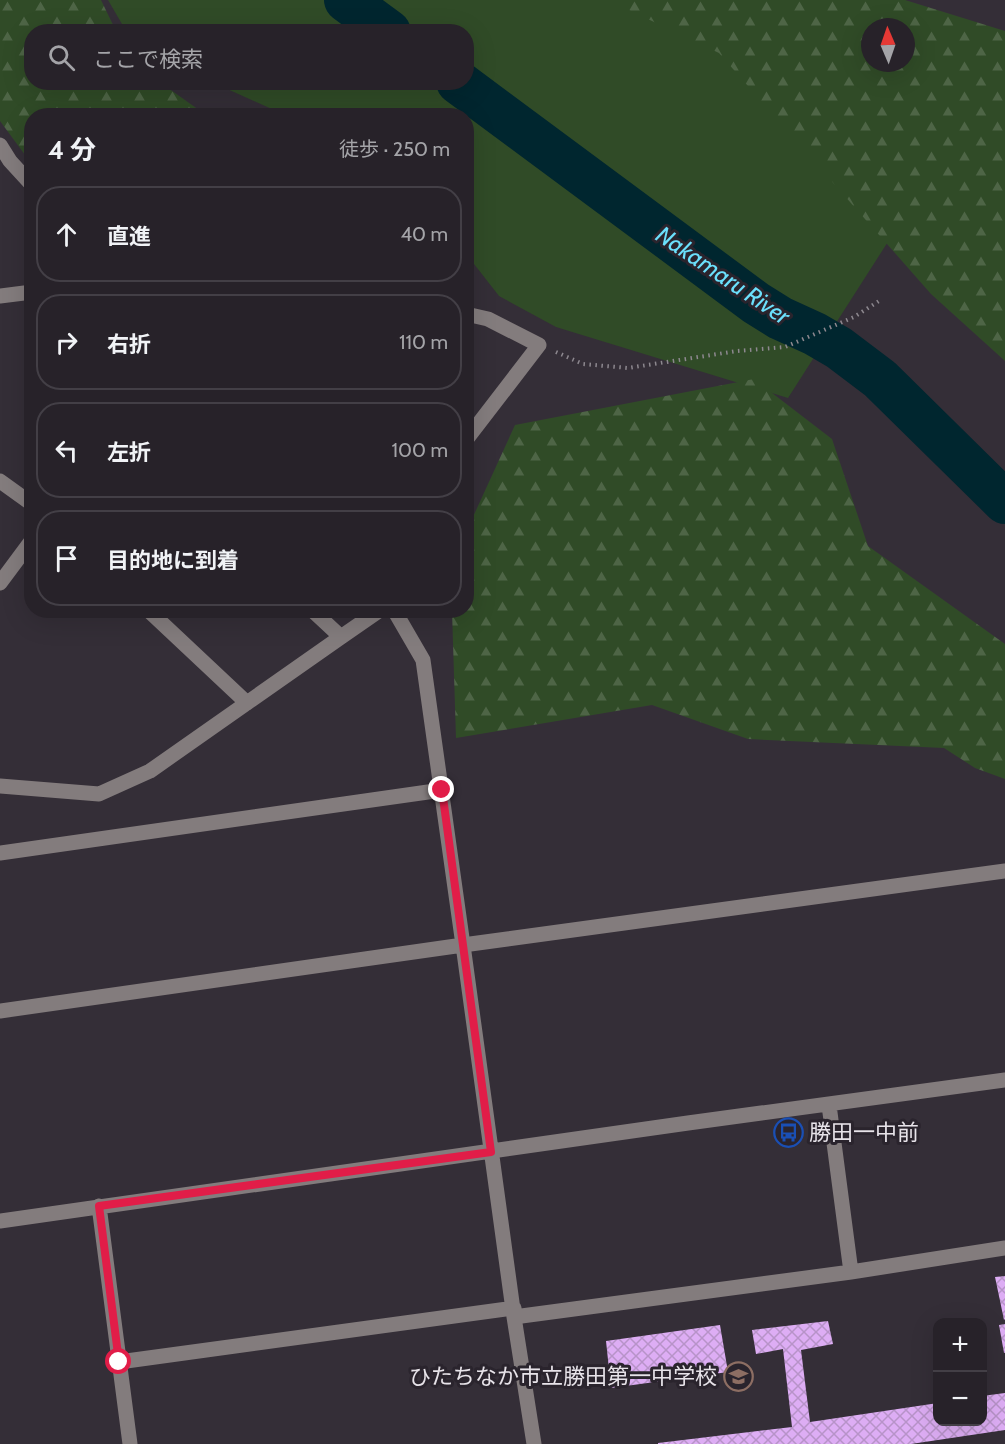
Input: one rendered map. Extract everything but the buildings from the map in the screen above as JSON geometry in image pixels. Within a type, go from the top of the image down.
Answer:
[{"type":"street","points":[[0,145],[10,161],[24,176]]},
{"type":"street","points":[[0,296],[24,293]]},
{"type":"street","points":[[474,316],[488,319],[539,345],[474,430]]},
{"type":"street","points":[[0,481],[24,498]]},
{"type":"street","points":[[0,583],[24,551]]},
{"type":"street","points":[[157,618],[247,703]]},
{"type":"street","points":[[321,618],[341,637]]},
{"type":"street","points":[[0,786],[99,794],[150,771],[368,618]]},
{"type":"street","points":[[399,618],[423,660],[534,1444]]},
{"type":"street","points":[[0,853],[442,790]]},
{"type":"street","points":[[0,1011],[1005,871]]},
{"type":"street","points":[[0,1221],[1005,1080]]},
{"type":"street","points":[[830,1105],[851,1272]]},
{"type":"street","points":[[99,1206],[130,1444]]},
{"type":"street","points":[[119,1362],[851,1272],[1005,1248]]},
{"type":"path","points":[[539,345],[583,364],[628,368],[737,351],[785,347],[854,317],[879,301]]},
{"type":"green space","points":[[0,0],[101,0],[113,24],[24,24],[24,90],[171,90],[196,108],[24,108],[24,154],[0,121]]},
{"type":"green space","points":[[108,0],[696,0],[900,223],[788,398],[556,327],[499,296],[474,264],[474,108],[269,108],[230,90],[474,90],[474,24],[122,24]]},
{"type":"green space","points":[[608,0],[905,0],[1005,31],[1005,361],[931,294],[719,53]]},
{"type":"green space","points":[[754,379],[832,439],[868,546],[1005,644],[1005,779],[975,768],[944,748],[748,739],[652,705],[456,738],[452,618],[474,618],[474,515],[515,425]]},
{"type":"waterway","name":"Nakamaru River","points":[[346,0],[378,24]]},
{"type":"waterway","name":"Nakamaru River","points":[[469,90],[756,303],[839,348],[880,379],[1005,502]]},
{"type":"place","name":"勝田一中前","points":[[788,1132]]},
{"type":"place","name":"ひたちなか市立勝田第一中学校","points":[[738,1376]]},
{"type":"route","points":[[119,1362],[99,1206],[491,1152],[442,790]]}]
